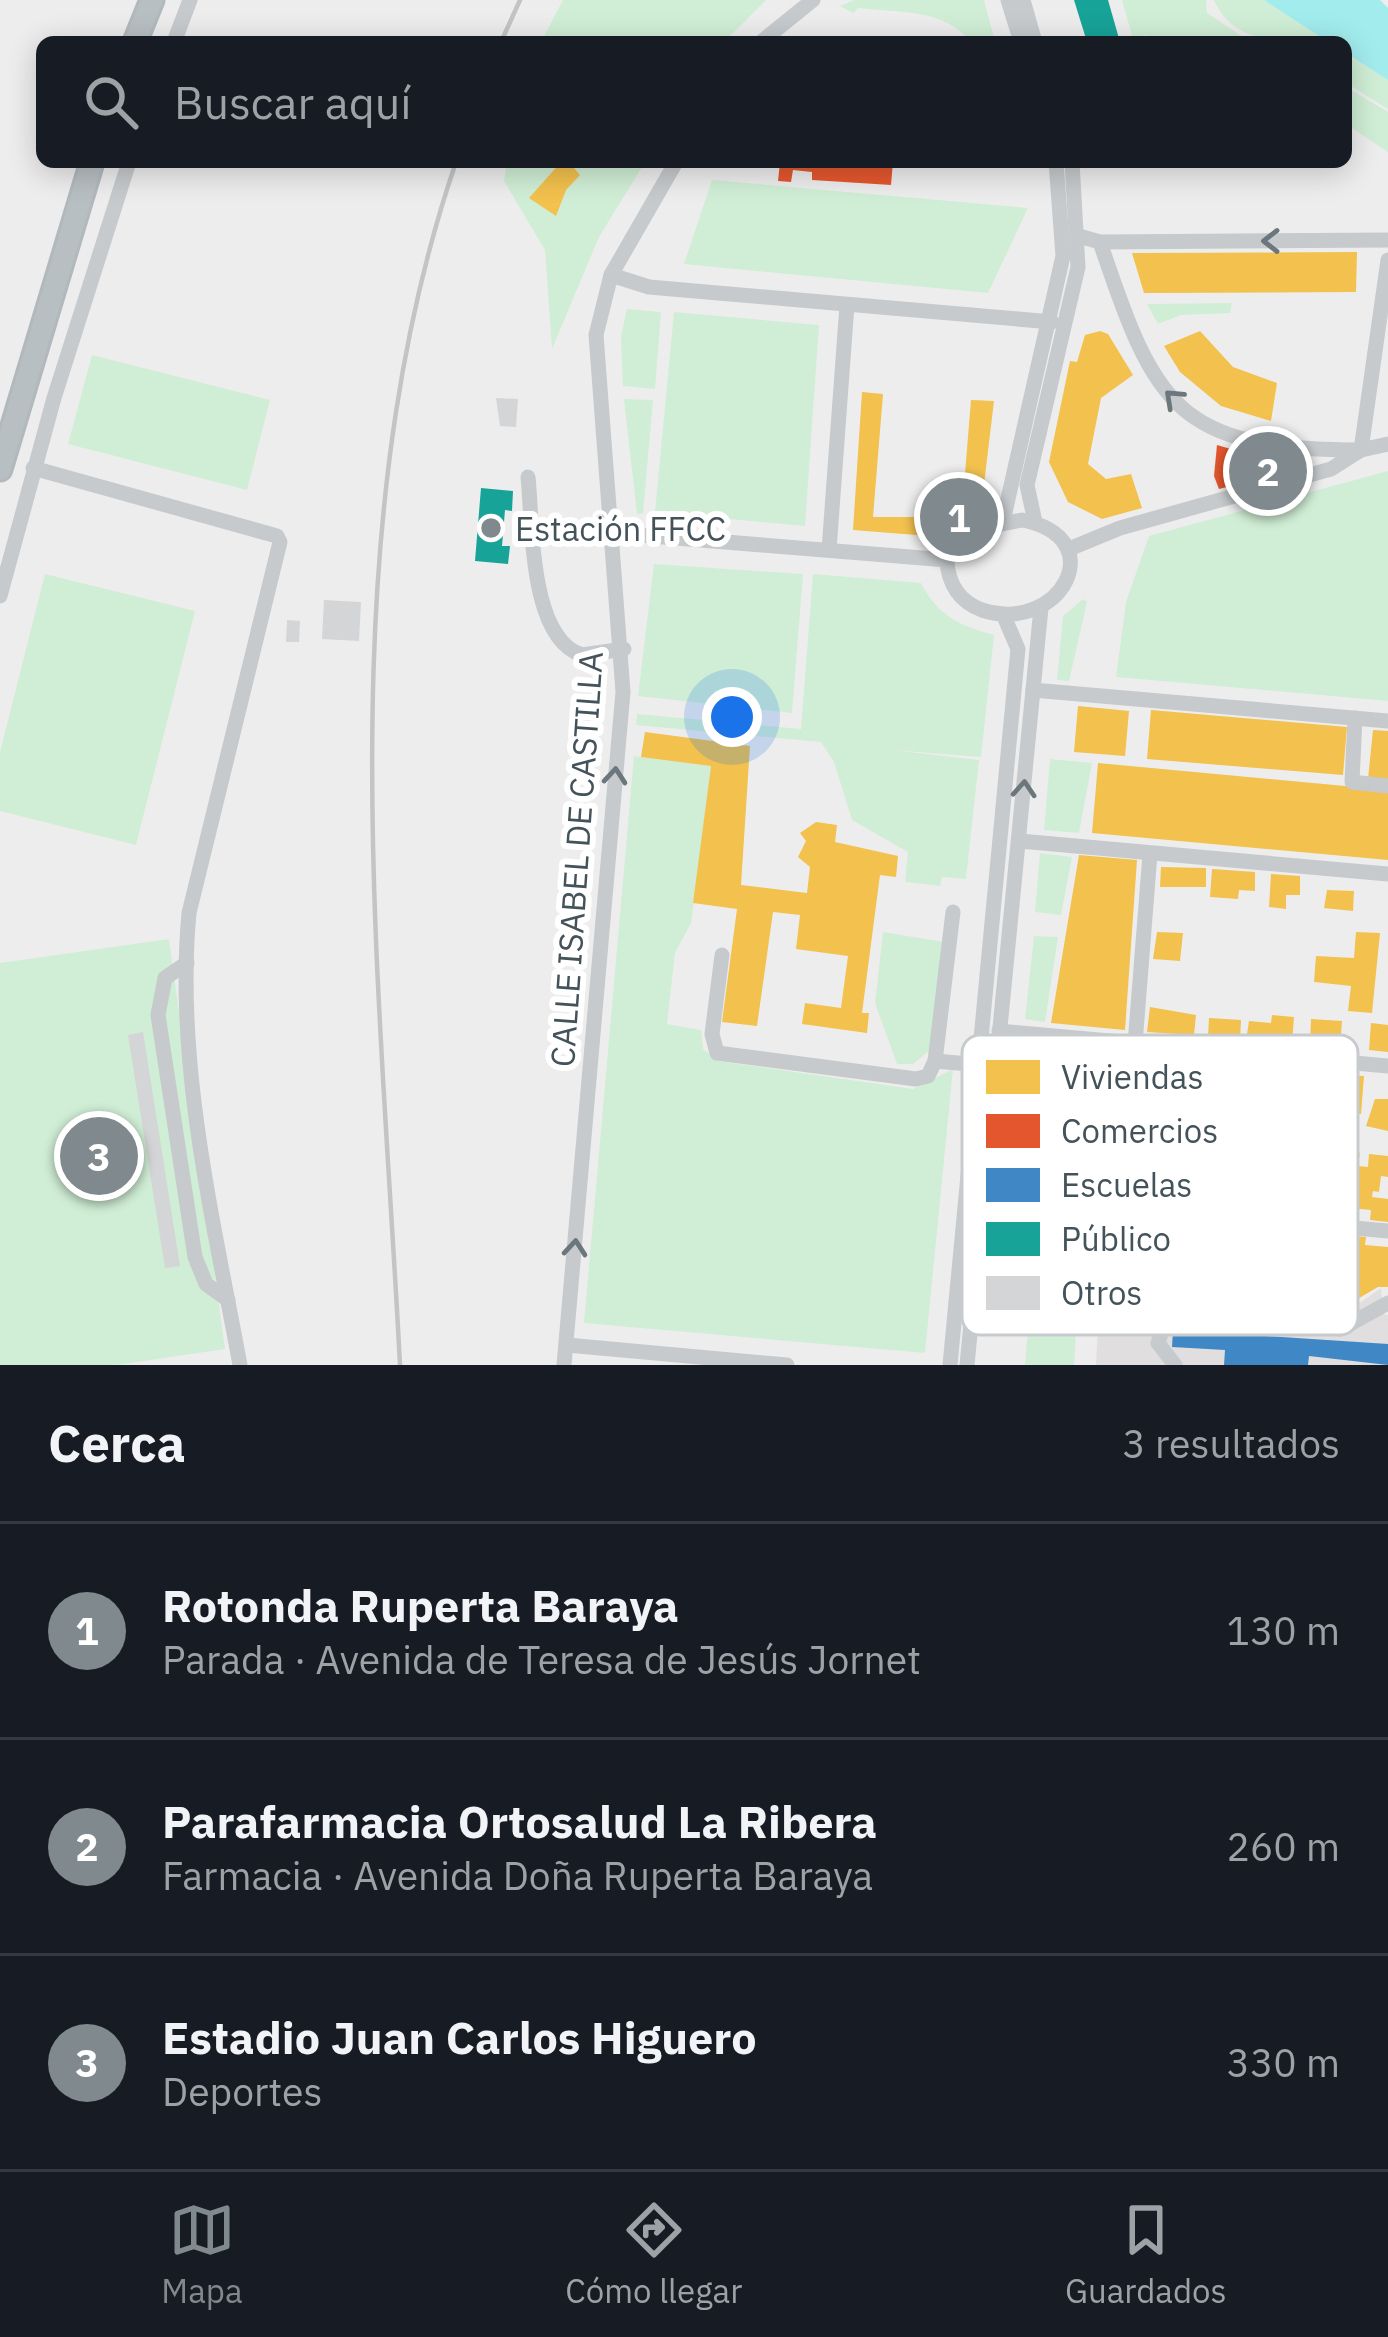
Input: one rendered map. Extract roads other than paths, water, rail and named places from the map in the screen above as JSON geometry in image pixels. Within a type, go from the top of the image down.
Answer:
[{"type":"highway","points":[[137,36],[152,0]]},
{"type":"highway","points":[[0,469],[90,168]]},
{"type":"street","points":[[176,36],[190,0]]},
{"type":"street","points":[[767,36],[812,0]]},
{"type":"street","points":[[1008,0],[1019,36]]},
{"type":"street","points":[[1023,0],[1033,36]]},
{"type":"street","points":[[773,29],[781,36]]},
{"type":"street","points":[[0,596],[33,468],[127,168]]},
{"type":"street","name":"CALLE ISABEL DE CASTILLA","points":[[564,1365],[624,650],[595,357],[600,308],[611,275],[673,168]]},
{"type":"street","points":[[1003,521],[1052,322],[1063,256],[1056,168]]},
{"type":"street","points":[[1035,522],[1027,485],[1072,298],[1079,236],[1073,168]]},
{"type":"street","points":[[1079,236],[1100,242],[1388,240]]},
{"type":"street","points":[[1100,242],[1145,366],[1180,406],[1251,442],[1295,449],[1388,444]]},
{"type":"street","points":[[1069,549],[1120,528],[1331,469],[1360,449],[1388,260]]},
{"type":"street","points":[[611,275],[649,287],[1052,322]]},
{"type":"street","points":[[829,550],[848,305]]},
{"type":"street","points":[[33,468],[151,496],[277,536],[280,542],[189,913],[192,1066],[240,1365]]},
{"type":"street","points":[[527,477],[540,593],[554,637],[582,655],[624,650]]},
{"type":"street","points":[[999,1035],[1041,608],[1070,575],[1069,549],[1035,522],[1003,521],[968,533],[947,560],[952,585],[962,598],[1003,614],[1041,608]]},
{"type":"street","points":[[615,533],[947,560]]},
{"type":"street","points":[[983,1035],[1018,649],[1003,614]]},
{"type":"street","points":[[1033,690],[1388,721]]},
{"type":"street","points":[[1355,718],[1352,782],[1388,786]]},
{"type":"street","points":[[1020,841],[1388,874]]},
{"type":"street","points":[[1136,1035],[1150,854]]},
{"type":"street","points":[[722,955],[712,1034],[717,1053],[901,1081],[928,1076],[935,1061],[953,912]]},
{"type":"street","points":[[187,963],[165,978],[158,1015],[194,1257],[206,1284],[228,1300]]},
{"type":"street","points":[[999,1030],[1048,1035]]},
{"type":"street","points":[[935,1061],[962,1064]]},
{"type":"street","points":[[1358,1063],[1388,1066]]},
{"type":"street","points":[[1358,1228],[1388,1231]]},
{"type":"street","points":[[950,1365],[962,1245]]},
{"type":"street","points":[[1358,1320],[1386,1304]]},
{"type":"street","points":[[967,1365],[970,1335]]},
{"type":"street","points":[[1161,1335],[1160,1353],[1175,1365]]},
{"type":"street","points":[[567,1345],[787,1365]]},
{"type":"water","points":[[1264,0],[1380,0],[1388,8],[1388,80],[1352,57],[1352,36],[1319,36]]},
{"type":"railway","points":[[504,36],[520,0]]},
{"type":"railway","points":[[400,1365],[375,912],[376,606],[390,454],[416,306],[454,168]]},
{"type":"place","name":"Parafarmacia Ortosalud La Ribera","points":[[1268,471]]},
{"type":"place","name":"Rotonda Ruperta Baraya","points":[[959,517]]},
{"type":"place","name":"Estación FFCC","points":[[491,528]]},
{"type":"place","name":"Estadio Juan Carlos Higuero","points":[[99,1156]]}]
